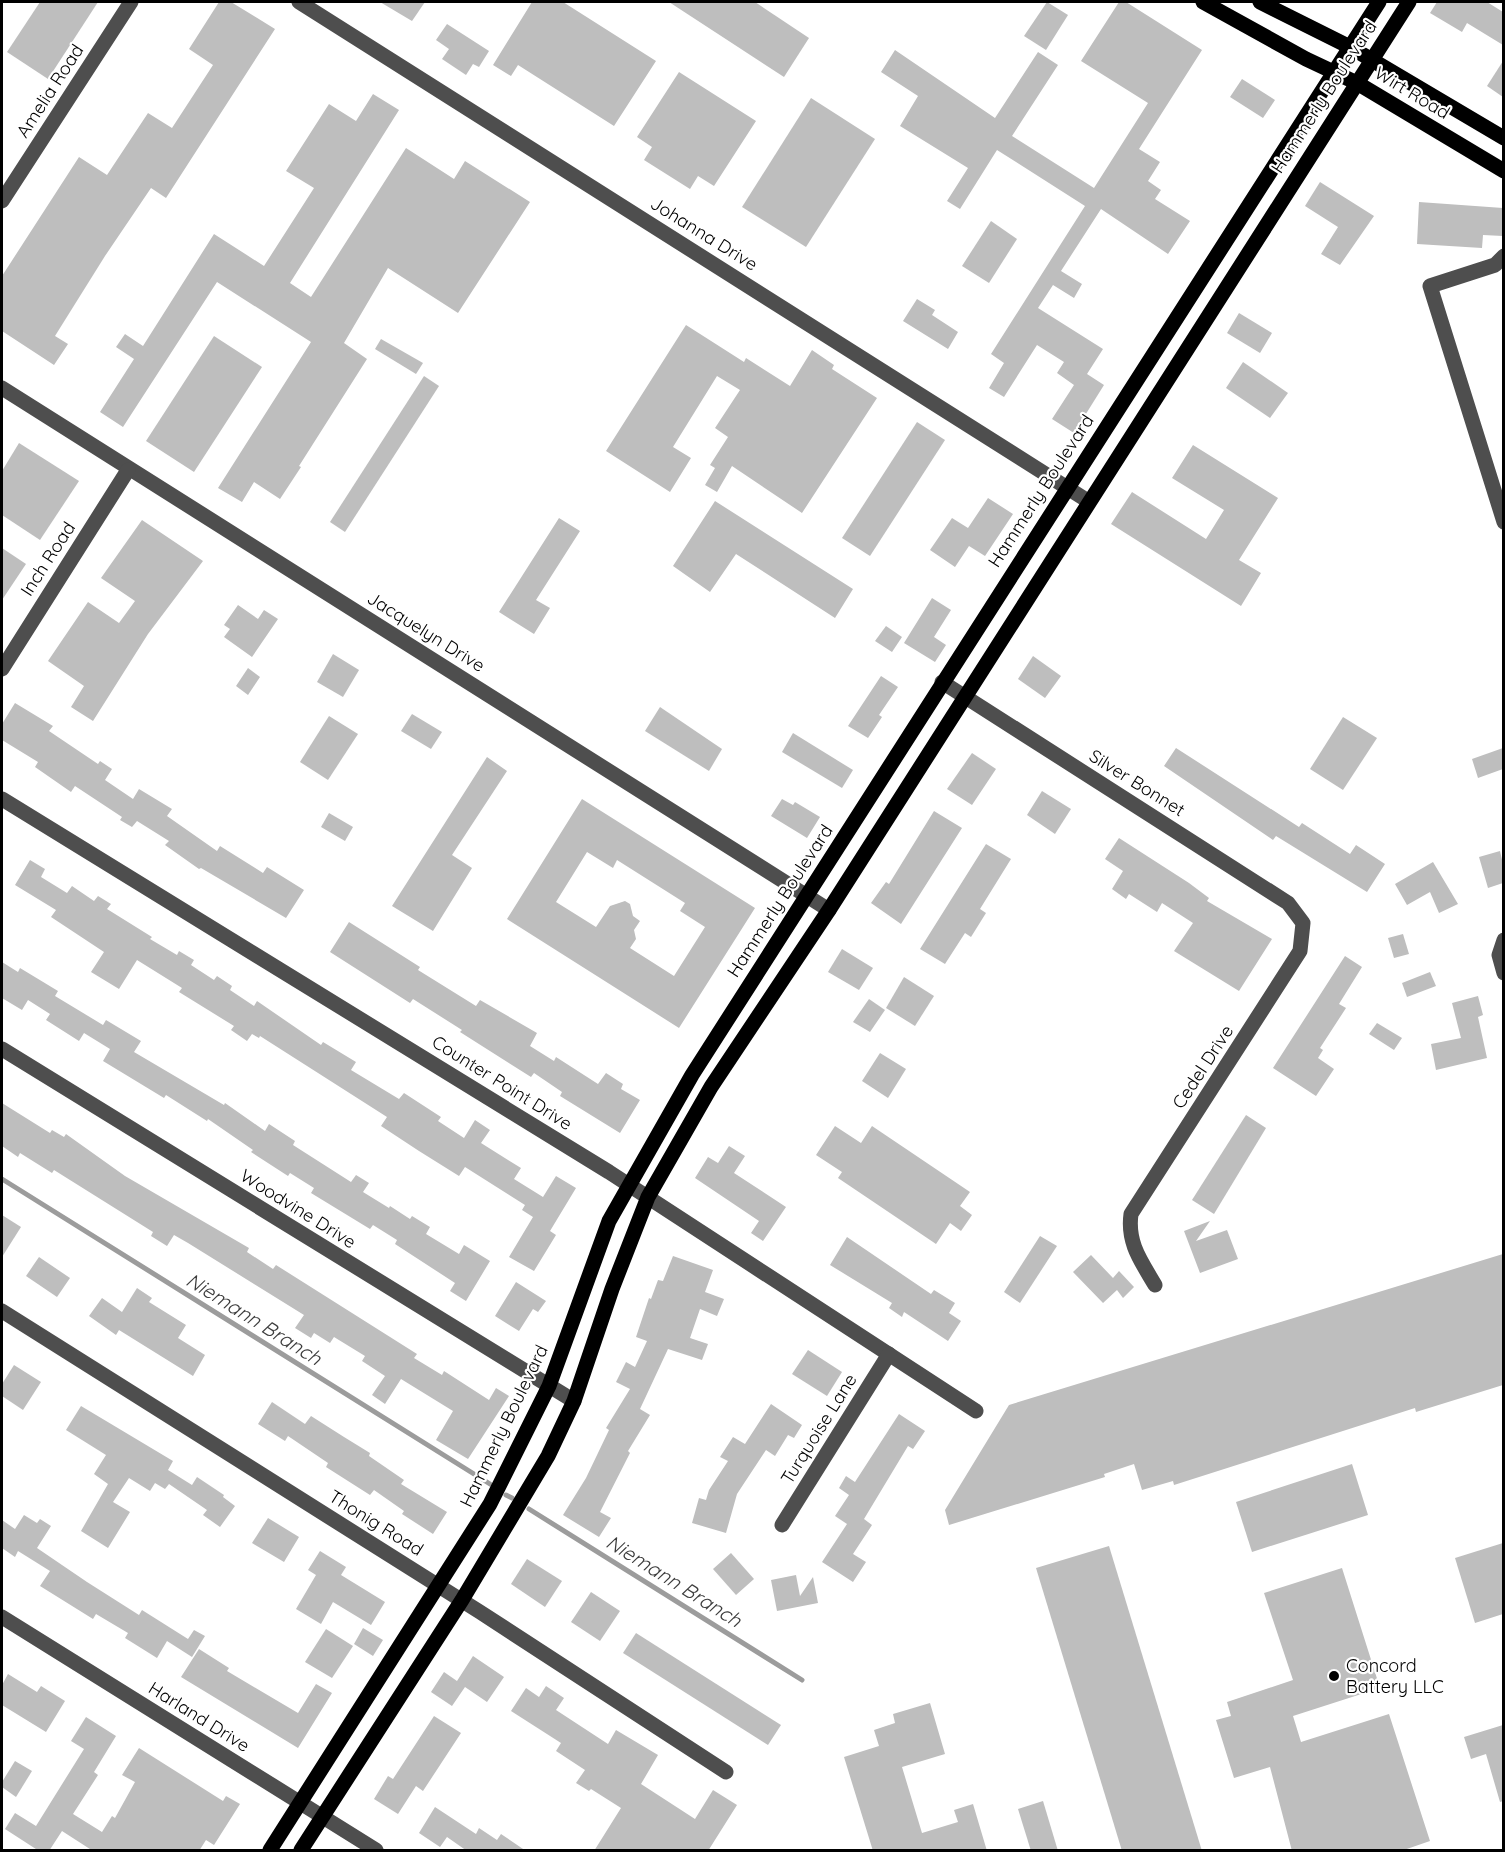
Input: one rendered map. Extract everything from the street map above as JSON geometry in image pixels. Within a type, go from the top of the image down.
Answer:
[{"type":"main road","name":"Wirt Road","points":[[1203,2],[1357,83],[1503,171]]},
{"type":"main road","name":"Wirt Road","points":[[1260,2],[1350,47],[1503,138]]},
{"type":"main road","name":"Hammerly Boulevard","points":[[270,1851],[490,1504],[549,1386],[569,1337],[590,1270],[609,1221],[692,1075],[1379,2]]},
{"type":"main road","name":"Hammerly Boulevard","points":[[302,1851],[322,1816],[462,1600],[548,1456],[574,1401],[612,1289],[648,1197],[711,1087],[829,910],[1088,501],[1409,2]]},
{"type":"main road","points":[[1193,291],[1214,305]]},
{"type":"street","name":"Amelia Road","points":[[2,201],[130,2]]},
{"type":"street","name":"Johanna Drive","points":[[298,2],[1088,501]]},
{"type":"street","points":[[1503,256],[1495,265],[1430,286],[1503,522]]},
{"type":"street","name":"Jacquelyn Drive","points":[[2,388],[128,470],[190,506],[829,910]]},
{"type":"street","name":"Inch Road","points":[[2,669],[128,470]]},
{"type":"street","name":"Silver Bonnet","points":[[942,682],[1288,903],[1303,923]]},
{"type":"street","name":"Counter Point Drive","points":[[2,799],[628,1184],[976,1411]]},
{"type":"street","name":"Cedel Drive","points":[[1155,1285],[1131,1243],[1129,1229],[1131,1214],[1300,951],[1303,923]]},
{"type":"street","points":[[1503,940],[1499,955],[1503,973]]},
{"type":"street","name":"Woodvine Drive","points":[[2,1049],[574,1401]]},
{"type":"street","name":"Thonig Road","points":[[2,1311],[462,1600],[726,1772]]},
{"type":"street","name":"Turquoise Lane","points":[[782,1525],[889,1354]]},
{"type":"street","name":"Harland Drive","points":[[2,1617],[376,1851]]},
{"type":"building","points":[[40,2],[98,2],[48,79],[7,52]]},
{"type":"building","points":[[219,2],[231,2],[275,29],[166,198],[151,188],[105,256],[55,336],[68,344],[54,365],[2,331],[2,276],[79,157],[107,175],[148,113],[172,128],[213,65],[189,49]]},
{"type":"building","points":[[380,2],[425,2],[412,21]]},
{"type":"building","points":[[532,2],[563,2],[656,61],[614,126],[518,65],[511,76],[493,65]]},
{"type":"building","points":[[669,2],[755,2],[809,38],[784,77]]},
{"type":"building","points":[[1047,2],[1068,15],[1046,50],[1024,36]]},
{"type":"building","points":[[1119,2],[1126,2],[1202,50],[1139,149],[1160,162],[1148,181],[1161,190],[1155,199],[1190,221],[1168,254],[1101,209],[1061,271],[1082,284],[1074,298],[1053,285],[1038,308],[1103,349],[1087,374],[1104,385],[1074,433],[1052,419],[1074,385],[1057,373],[1064,362],[1037,345],[1004,397],[989,388],[1004,363],[991,354],[1085,206],[997,150],[960,209],[947,201],[968,168],[900,126],[918,96],[881,72],[895,50],[995,118],[1038,52],[1058,65],[1012,136],[1094,188],[1148,103],[1081,61]]},
{"type":"building","points":[[1437,2],[1487,2],[1503,12],[1503,45],[1467,23],[1462,32],[1430,13]]},
{"type":"building","points":[[447,24],[489,51],[479,67],[473,64],[466,75],[442,59],[449,49],[436,40]]},
{"type":"building","points":[[1503,61],[1503,97],[1487,86]]},
{"type":"building","points":[[679,72],[756,121],[714,186],[698,176],[690,189],[644,160],[652,147],[637,137]]},
{"type":"building","points":[[1242,79],[1275,100],[1263,118],[1230,97]]},
{"type":"building","points":[[373,94],[399,110],[290,283],[311,297],[406,148],[454,179],[465,161],[530,202],[458,313],[388,268],[344,343],[367,359],[299,466],[301,467],[280,499],[254,482],[242,502],[218,488],[311,342],[217,282],[123,427],[100,412],[134,359],[116,347],[125,334],[143,346],[214,234],[264,266],[314,188],[286,171],[329,104],[356,121]]},
{"type":"building","points":[[811,98],[875,139],[806,247],[742,207]]},
{"type":"building","points":[[1320,182],[1374,216],[1340,265],[1321,254],[1338,227],[1305,206]]},
{"type":"building","points":[[1419,202],[1503,208],[1503,236],[1483,235],[1482,248],[1417,244]]},
{"type":"building","points":[[991,221],[1017,239],[989,283],[962,266]]},
{"type":"building","points":[[917,299],[935,310],[932,315],[958,332],[948,349],[903,321]]},
{"type":"building","points":[[1239,313],[1272,333],[1260,353],[1227,333]]},
{"type":"building","points":[[686,325],[744,362],[746,358],[790,386],[812,350],[834,365],[832,369],[877,398],[802,513],[732,466],[717,492],[705,485],[715,468],[710,465],[728,437],[715,428],[740,390],[717,376],[673,447],[691,458],[670,492],[606,451]]},
{"type":"building","points":[[214,336],[262,367],[194,472],[146,441]]},
{"type":"building","points":[[381,339],[423,363],[416,374],[375,349]]},
{"type":"building","points":[[1243,362],[1288,393],[1270,418],[1226,388]]},
{"type":"building","points":[[424,376],[439,386],[345,532],[330,522]]},
{"type":"building","points":[[917,422],[945,440],[870,556],[842,538]]},
{"type":"building","points":[[19,443],[79,481],[40,540],[2,515],[2,471]]},
{"type":"building","points":[[1193,445],[1278,498],[1239,560],[1261,573],[1241,606],[1111,524],[1132,492],[1206,539],[1224,510],[1172,478]]},
{"type":"building","points":[[988,498],[1013,514],[985,556],[969,546],[955,567],[930,550],[952,518],[968,528]]},
{"type":"building","points":[[715,501],[853,589],[835,618],[736,554],[710,592],[673,566]]},
{"type":"building","points":[[559,518],[580,531],[536,600],[550,608],[534,634],[499,612]]},
{"type":"building","points":[[142,520],[203,561],[148,634],[93,721],[71,707],[84,686],[48,661],[88,602],[119,623],[135,601],[101,578]]},
{"type":"building","points":[[2,548],[26,564],[2,600]]},
{"type":"building","points":[[932,598],[951,610],[934,637],[946,645],[935,662],[904,643]]},
{"type":"building","points":[[238,605],[258,619],[264,610],[278,619],[252,657],[224,637],[230,629],[224,625]]},
{"type":"building","points":[[886,626],[902,637],[892,652],[875,641]]},
{"type":"building","points":[[333,654],[359,670],[343,697],[317,682]]},
{"type":"building","points":[[1033,656],[1061,676],[1045,698],[1018,679]]},
{"type":"building","points":[[248,668],[260,677],[248,695],[236,686]]},
{"type":"building","points":[[881,676],[898,687],[879,715],[882,717],[868,738],[848,726]]},
{"type":"building","points":[[15,703],[53,726],[49,731],[98,764],[100,761],[112,769],[105,780],[133,799],[139,789],[172,809],[167,816],[217,851],[220,846],[263,873],[267,867],[304,890],[286,918],[201,868],[199,869],[165,845],[169,841],[137,821],[132,827],[120,820],[122,817],[75,786],[71,792],[35,767],[38,762],[2,740],[2,724]]},
{"type":"building","points":[[660,707],[722,749],[709,771],[645,731]]},
{"type":"building","points":[[412,714],[442,732],[431,749],[401,731]]},
{"type":"building","points":[[329,716],[358,734],[328,780],[300,762]]},
{"type":"building","points":[[1343,717],[1377,738],[1343,790],[1310,769]]},
{"type":"building","points":[[793,733],[853,770],[842,788],[782,752]]},
{"type":"building","points":[[1176,748],[1299,827],[1302,823],[1350,854],[1356,845],[1385,864],[1367,892],[1276,836],[1273,840],[1164,766]]},
{"type":"building","points":[[1503,748],[1503,769],[1478,778],[1472,759]]},
{"type":"building","points":[[972,753],[996,769],[972,805],[947,789]]},
{"type":"building","points":[[487,757],[507,771],[452,855],[472,868],[433,931],[392,906]]},
{"type":"building","points":[[1042,791],[1071,809],[1055,834],[1027,815]]},
{"type":"building","points":[[582,799],[755,908],[679,1028],[507,919]],"holes":[[[587,852],[613,868],[617,860],[685,903],[680,911],[705,927],[674,976],[630,948],[636,939],[634,930],[640,921],[633,916],[630,904],[625,901],[610,906],[596,927],[556,902]]]},
{"type":"building","points":[[782,799],[793,805],[795,802],[820,817],[807,838],[771,816]]},
{"type":"building","points":[[934,811],[962,828],[901,924],[871,903],[886,882],[889,884]]},
{"type":"building","points":[[329,813],[353,827],[345,841],[321,827]]},
{"type":"building","points":[[1119,838],[1189,883],[1209,898],[1207,901],[1272,939],[1239,991],[1174,951],[1193,923],[1162,903],[1157,912],[1129,894],[1126,899],[1112,889],[1123,871],[1105,859]]},
{"type":"building","points":[[986,844],[1011,859],[980,909],[986,913],[971,937],[965,933],[945,964],[920,949]]},
{"type":"building","points":[[1500,851],[1503,883],[1488,888],[1479,857]]},
{"type":"building","points":[[30,860],[45,869],[41,877],[67,893],[72,886],[94,901],[98,896],[111,904],[107,909],[152,937],[150,939],[177,955],[179,951],[194,960],[191,965],[214,980],[217,976],[232,986],[230,990],[254,1006],[257,1001],[321,1045],[323,1042],[356,1062],[351,1070],[399,1099],[404,1093],[441,1117],[438,1121],[464,1138],[475,1120],[490,1130],[481,1143],[521,1168],[514,1179],[543,1197],[556,1176],[576,1188],[550,1231],[556,1235],[534,1271],[509,1257],[533,1217],[522,1210],[525,1205],[465,1167],[459,1176],[419,1151],[381,1126],[387,1117],[260,1036],[259,1038],[252,1034],[247,1041],[231,1030],[234,1026],[179,992],[182,988],[137,960],[119,989],[91,972],[104,952],[51,917],[56,910],[15,885]]},
{"type":"building","points":[[1433,862],[1458,904],[1439,913],[1430,892],[1407,905],[1395,884]]},
{"type":"building","points":[[349,922],[420,967],[418,970],[476,1006],[480,1000],[537,1033],[530,1046],[554,1061],[556,1057],[598,1084],[606,1073],[623,1084],[621,1089],[640,1100],[620,1133],[560,1096],[562,1092],[534,1073],[531,1077],[413,999],[410,1003],[330,952]]},
{"type":"building","points":[[1403,934],[1409,954],[1394,958],[1388,938]]},
{"type":"building","points":[[842,949],[873,968],[859,990],[828,972]]},
{"type":"building","points":[[1345,956],[1362,967],[1339,1004],[1346,1008],[1320,1048],[1323,1050],[1318,1058],[1334,1069],[1316,1096],[1273,1068]]},
{"type":"building","points":[[2,962],[18,972],[20,968],[58,991],[55,996],[103,1025],[106,1020],[141,1041],[134,1052],[224,1105],[225,1103],[265,1131],[269,1124],[295,1141],[293,1145],[351,1182],[356,1175],[369,1183],[363,1192],[410,1219],[412,1216],[430,1227],[426,1234],[459,1254],[464,1245],[490,1261],[466,1301],[450,1291],[455,1283],[395,1244],[397,1240],[373,1225],[370,1229],[311,1193],[314,1188],[290,1173],[288,1176],[251,1152],[253,1150],[208,1119],[207,1121],[166,1095],[164,1098],[103,1061],[110,1049],[84,1033],[79,1041],[46,1020],[50,1014],[28,1000],[22,1010],[2,998]]},
{"type":"building","points":[[1430,972],[1436,986],[1407,997],[1402,983]]},
{"type":"building","points":[[904,977],[934,996],[915,1026],[886,1008]]},
{"type":"building","points":[[1478,996],[1483,1015],[1478,1017],[1487,1058],[1436,1070],[1431,1044],[1461,1038],[1452,1003]]},
{"type":"building","points":[[869,999],[885,1010],[870,1032],[853,1022]]},
{"type":"building","points":[[1377,1023],[1402,1038],[1394,1050],[1369,1034]]},
{"type":"building","points":[[880,1053],[906,1069],[888,1098],[862,1081]]},
{"type":"building","points":[[2,1103],[50,1133],[52,1130],[64,1137],[66,1134],[125,1176],[249,1248],[247,1252],[273,1269],[276,1265],[417,1354],[414,1358],[442,1375],[444,1371],[489,1400],[496,1388],[509,1396],[468,1459],[436,1440],[453,1411],[401,1379],[385,1404],[372,1395],[385,1376],[362,1361],[365,1356],[334,1337],[330,1343],[314,1333],[311,1338],[295,1328],[304,1315],[174,1235],[167,1246],[151,1236],[153,1232],[54,1170],[52,1173],[20,1153],[18,1157],[2,1146]]},
{"type":"building","points":[[1246,1115],[1266,1128],[1214,1214],[1192,1200]]},
{"type":"building","points":[[835,1126],[861,1143],[872,1126],[970,1192],[960,1206],[972,1215],[961,1231],[950,1223],[936,1244],[838,1178],[842,1172],[816,1155]]},
{"type":"building","points":[[729,1146],[745,1156],[734,1173],[786,1207],[763,1241],[751,1233],[759,1221],[695,1178],[708,1157],[718,1163]]},
{"type":"building","points":[[2,1215],[21,1227],[2,1257]]},
{"type":"building","points":[[1210,1221],[1196,1241],[1227,1230],[1238,1259],[1200,1273],[1184,1231]]},
{"type":"building","points":[[1040,1236],[1057,1246],[1020,1303],[1004,1292]]},
{"type":"building","points":[[847,1237],[931,1294],[934,1290],[955,1303],[949,1313],[961,1321],[948,1341],[904,1312],[902,1317],[889,1308],[892,1303],[830,1265]]},
{"type":"building","points":[[1503,1254],[1503,1385],[1416,1412],[1415,1408],[1174,1485],[1173,1481],[1142,1490],[1134,1464],[1104,1474],[1105,1477],[949,1525],[945,1510],[1009,1405]]},
{"type":"building","points":[[1091,1255],[1113,1278],[1119,1271],[1134,1287],[1123,1298],[1117,1290],[1103,1303],[1073,1272]]},
{"type":"building","points":[[673,1256],[713,1270],[705,1292],[724,1299],[717,1316],[700,1309],[690,1338],[708,1344],[702,1360],[668,1349],[640,1409],[650,1415],[628,1451],[630,1453],[600,1512],[611,1518],[599,1537],[563,1515],[586,1478],[609,1430],[606,1428],[630,1389],[616,1382],[626,1362],[635,1367],[647,1341],[636,1337],[649,1298],[651,1299],[658,1280],[663,1281]]},
{"type":"building","points":[[39,1257],[70,1278],[57,1297],[26,1276]]},
{"type":"building","points":[[516,1282],[546,1301],[538,1312],[533,1309],[519,1331],[495,1316]]},
{"type":"building","points":[[137,1288],[152,1298],[149,1302],[186,1325],[178,1338],[205,1355],[193,1376],[119,1330],[116,1335],[89,1316],[102,1298],[122,1312]]},
{"type":"building","points":[[808,1350],[842,1372],[827,1396],[792,1374]]},
{"type":"building","points":[[14,1365],[41,1382],[23,1410],[2,1396],[2,1384]]},
{"type":"building","points":[[272,1402],[305,1424],[311,1416],[370,1453],[369,1456],[404,1480],[401,1484],[447,1512],[433,1534],[402,1514],[404,1511],[374,1490],[370,1495],[326,1467],[328,1463],[288,1436],[285,1441],[258,1424]]},
{"type":"building","points":[[771,1404],[802,1425],[794,1438],[788,1435],[775,1456],[766,1450],[737,1494],[726,1533],[692,1523],[699,1498],[706,1500],[709,1490],[728,1461],[720,1457],[733,1437],[745,1444]]},
{"type":"building","points":[[81,1406],[173,1461],[168,1470],[192,1485],[197,1477],[224,1495],[223,1497],[235,1506],[220,1527],[203,1515],[207,1510],[169,1484],[165,1489],[155,1483],[150,1491],[129,1478],[113,1502],[130,1512],[108,1548],[81,1531],[108,1484],[94,1474],[106,1455],[66,1430]]},
{"type":"building","points":[[899,1414],[925,1431],[913,1449],[908,1446],[864,1519],[872,1525],[853,1554],[866,1562],[853,1582],[822,1562],[847,1524],[835,1516],[849,1495],[839,1488],[846,1476],[855,1482]]},
{"type":"building","points":[[1352,1464],[1368,1515],[1252,1552],[1236,1502]]},
{"type":"building","points":[[24,1515],[37,1523],[40,1519],[51,1526],[37,1548],[87,1582],[139,1615],[142,1610],[188,1639],[194,1630],[205,1636],[192,1657],[167,1641],[157,1658],[125,1638],[128,1633],[96,1614],[93,1619],[40,1586],[50,1571],[18,1551],[15,1557],[2,1548],[2,1520],[15,1529]]},
{"type":"building","points":[[268,1518],[299,1537],[284,1562],[252,1543]]},
{"type":"building","points":[[1503,1543],[1503,1614],[1475,1623],[1455,1558]]},
{"type":"building","points":[[1109,1546],[1202,1851],[1122,1851],[1036,1568]]},
{"type":"building","points":[[320,1551],[346,1567],[341,1575],[385,1602],[371,1625],[333,1602],[321,1624],[296,1609],[316,1575],[308,1570]]},
{"type":"building","points":[[731,1553],[754,1579],[736,1595],[713,1569]]},
{"type":"building","points":[[527,1559],[562,1581],[545,1607],[511,1584]]},
{"type":"building","points":[[1342,1568],[1380,1688],[1293,1716],[1301,1742],[1389,1714],[1430,1841],[1401,1851],[1292,1851],[1270,1767],[1234,1778],[1216,1720],[1231,1716],[1227,1702],[1293,1680],[1264,1593]]},
{"type":"building","points":[[796,1575],[800,1596],[813,1577],[818,1603],[777,1611],[771,1580]]},
{"type":"building","points":[[591,1592],[620,1611],[600,1641],[571,1622]]},
{"type":"building","points":[[363,1628],[383,1640],[373,1656],[354,1644]]},
{"type":"building","points":[[326,1629],[353,1646],[332,1678],[305,1662]]},
{"type":"building","points":[[636,1633],[781,1725],[768,1745],[623,1653]]},
{"type":"building","points":[[199,1649],[229,1668],[227,1671],[298,1713],[316,1684],[332,1693],[298,1748],[181,1677]]},
{"type":"building","points":[[473,1656],[504,1677],[487,1702],[465,1687],[452,1706],[431,1692],[444,1672],[457,1681]]},
{"type":"building","points":[[8,1674],[37,1692],[41,1686],[65,1701],[46,1732],[2,1705],[2,1685]]},
{"type":"building","points":[[546,1686],[564,1698],[556,1710],[608,1744],[616,1730],[658,1755],[641,1784],[695,1819],[713,1790],[737,1805],[708,1851],[594,1851],[621,1808],[591,1789],[589,1791],[576,1783],[585,1770],[556,1751],[561,1743],[511,1711],[526,1688],[539,1697]]},
{"type":"building","points":[[930,1703],[945,1754],[902,1767],[922,1833],[958,1822],[954,1810],[973,1804],[987,1851],[873,1851],[844,1757],[879,1746],[874,1730],[895,1723],[893,1714]]},
{"type":"building","points":[[434,1716],[461,1733],[423,1791],[416,1786],[398,1814],[374,1799],[388,1776],[393,1779]]},
{"type":"building","points":[[86,1717],[116,1736],[94,1772],[98,1775],[73,1814],[102,1832],[112,1816],[115,1818],[135,1782],[122,1775],[139,1748],[223,1801],[226,1796],[240,1804],[214,1845],[206,1840],[199,1851],[93,1851],[62,1831],[49,1851],[39,1851],[5,1829],[15,1813],[36,1826],[84,1749],[71,1741]]},
{"type":"building","points":[[1503,1725],[1503,1801],[1500,1802],[1486,1754],[1471,1759],[1464,1737]]},
{"type":"building","points":[[15,1761],[32,1771],[16,1797],[2,1787],[2,1782]]},
{"type":"building","points":[[1043,1801],[1058,1851],[1031,1851],[1018,1809]]},
{"type":"building","points":[[435,1807],[476,1834],[479,1828],[497,1840],[501,1834],[526,1851],[467,1851],[447,1837],[440,1847],[419,1833]]},
{"type":"waterway","name":"Niemann Branch","points":[[2,1179],[490,1484]]},
{"type":"waterway","name":"Niemann Branch","points":[[506,1495],[512,1498]]},
{"type":"waterway","name":"Niemann Branch","points":[[529,1509],[802,1680]]},
{"type":"place","name":"Concord Battery LLC","points":[[1334,1676]]}]
